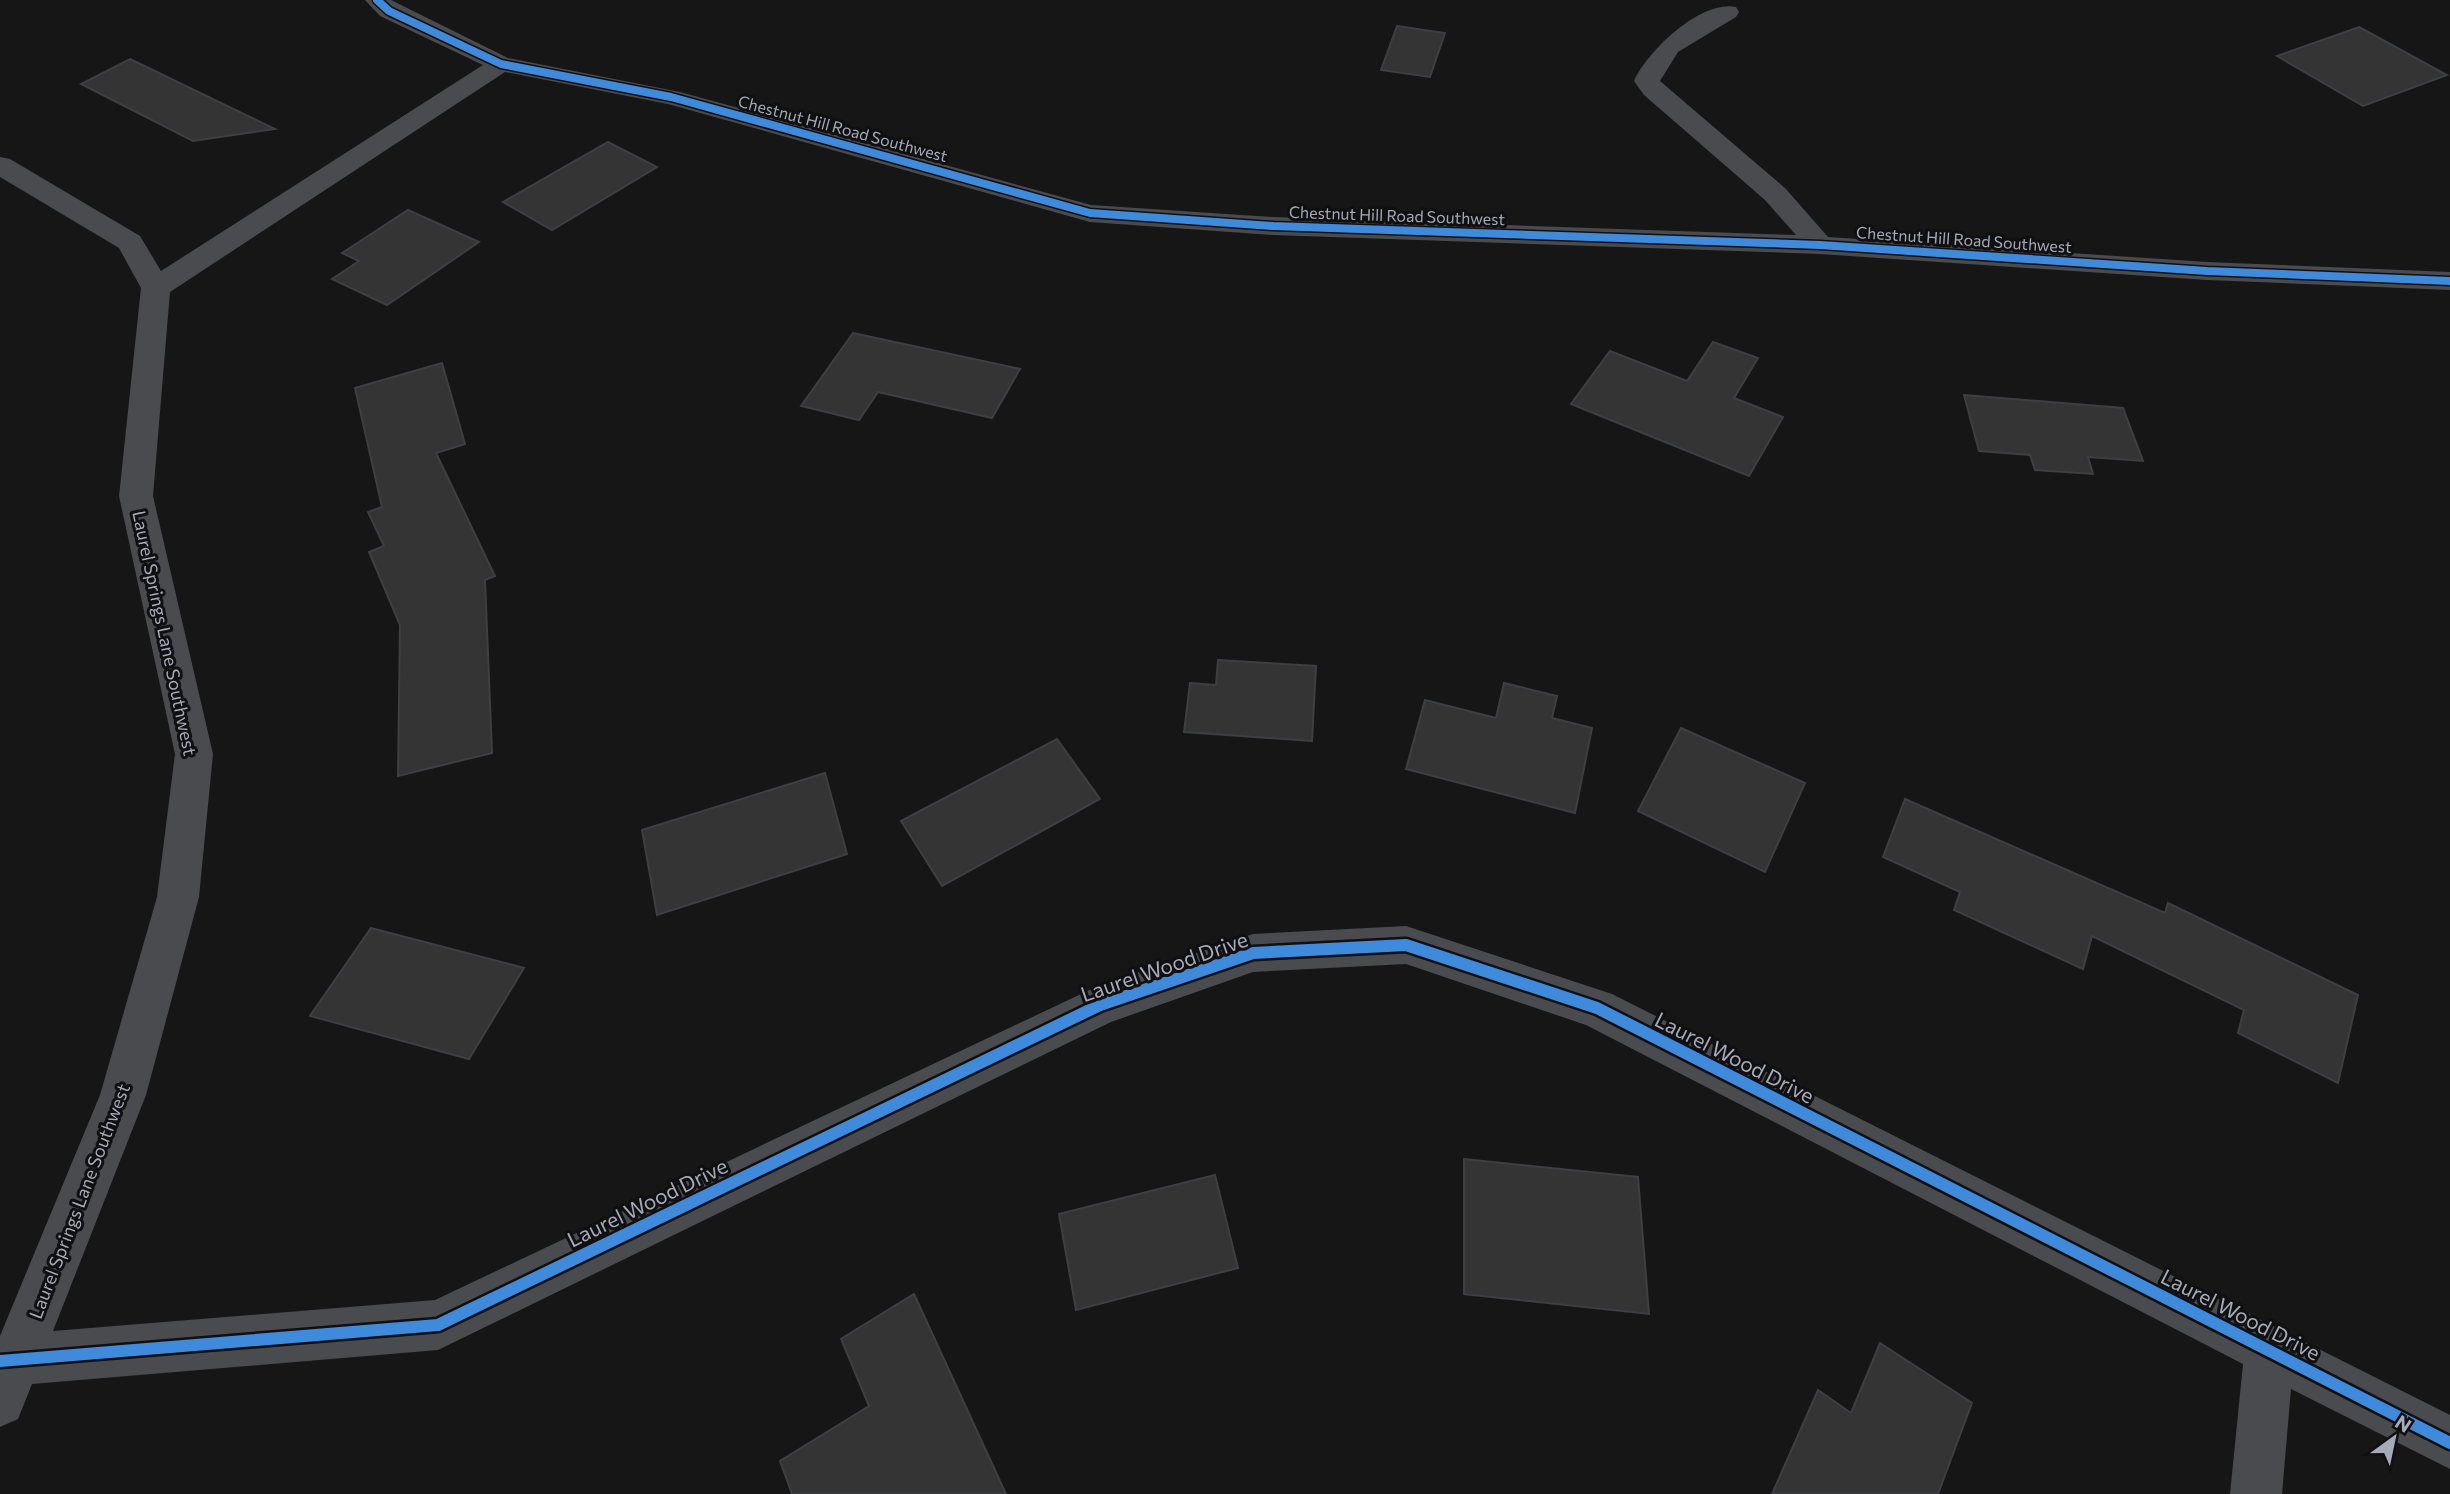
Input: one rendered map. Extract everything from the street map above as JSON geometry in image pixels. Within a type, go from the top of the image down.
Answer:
[{"type":"street","name":"Chestnut Hill Road Southwest","points":[[377,0],[389,11],[501,64],[671,97],[1090,213],[1273,226],[1820,245],[2207,271],[2450,281]]},
{"type":"street","points":[[1727,12],[1682,35],[1663,53],[1647,81],[1653,90],[1775,194],[1820,245]]},
{"type":"street","points":[[0,165],[130,242],[156,288],[501,64]]},
{"type":"street","name":"Laurel Springs Lane Southwest","points":[[5,1374],[123,1096],[178,897],[194,754],[136,496],[156,288]]},
{"type":"street","name":"Laurel Wood Drive","points":[[5,1374],[438,1325],[1100,1005],[1253,953],[1406,945],[1597,1008],[2450,1443]]},
{"type":"street","points":[[2256,1494],[2269,1350]]},
{"type":"building","points":[[1397,26],[1445,33],[1430,77],[1381,70]]},
{"type":"building","points":[[2359,27],[2447,75],[2363,106],[2277,56]]},
{"type":"building","points":[[130,59],[275,129],[193,141],[81,84]]},
{"type":"building","points":[[608,142],[657,167],[552,230],[503,202]]},
{"type":"building","points":[[408,210],[479,242],[387,305],[332,279],[359,261],[342,253]]},
{"type":"building","points":[[853,333],[1020,369],[992,418],[878,392],[859,420],[801,406]]},
{"type":"building","points":[[1713,342],[1758,358],[1734,398],[1783,417],[1749,476],[1571,404],[1610,351],[1687,381]]},
{"type":"building","points":[[442,363],[465,444],[436,453],[495,576],[485,580],[492,753],[398,776],[400,625],[369,552],[384,546],[368,512],[382,507],[355,388]]},
{"type":"building","points":[[1964,395],[2123,408],[2143,461],[2088,457],[2093,474],[2035,470],[2030,455],[1979,451]]},
{"type":"building","points":[[1218,660],[1316,666],[1312,741],[1184,732],[1190,683],[1216,685]]},
{"type":"building","points":[[1504,683],[1557,696],[1552,718],[1592,728],[1575,813],[1406,769],[1425,700],[1496,718]]},
{"type":"building","points":[[1681,728],[1805,783],[1765,872],[1638,811]]},
{"type":"building","points":[[1057,739],[1100,799],[942,886],[901,821]]},
{"type":"building","points":[[825,773],[847,854],[657,915],[642,830]]},
{"type":"building","points":[[1905,799],[2165,913],[2168,903],[2358,995],[2338,1083],[2238,1033],[2244,1010],[2092,936],[2083,969],[1954,910],[1960,892],[1883,857]]},
{"type":"building","points":[[371,928],[524,968],[469,1059],[310,1016]]},
{"type":"building","points":[[1464,1159],[1638,1177],[1649,1314],[1464,1294]]},
{"type":"building","points":[[1215,1175],[1238,1268],[1076,1310],[1059,1214]]},
{"type":"building","points":[[914,1294],[1006,1494],[792,1494],[780,1461],[869,1406],[841,1339]]},
{"type":"building","points":[[1880,1343],[1972,1403],[1938,1494],[1772,1494],[1818,1390],[1851,1413]]},
{"type":"cycle path","points":[[377,0],[389,11],[501,64],[671,97],[1090,213],[1273,226],[1820,245],[2207,271],[2450,281]]},
{"type":"cycle path","points":[[0,1361],[438,1325],[1100,1005],[1253,953],[1406,945],[1597,1008],[2450,1443]]}]
